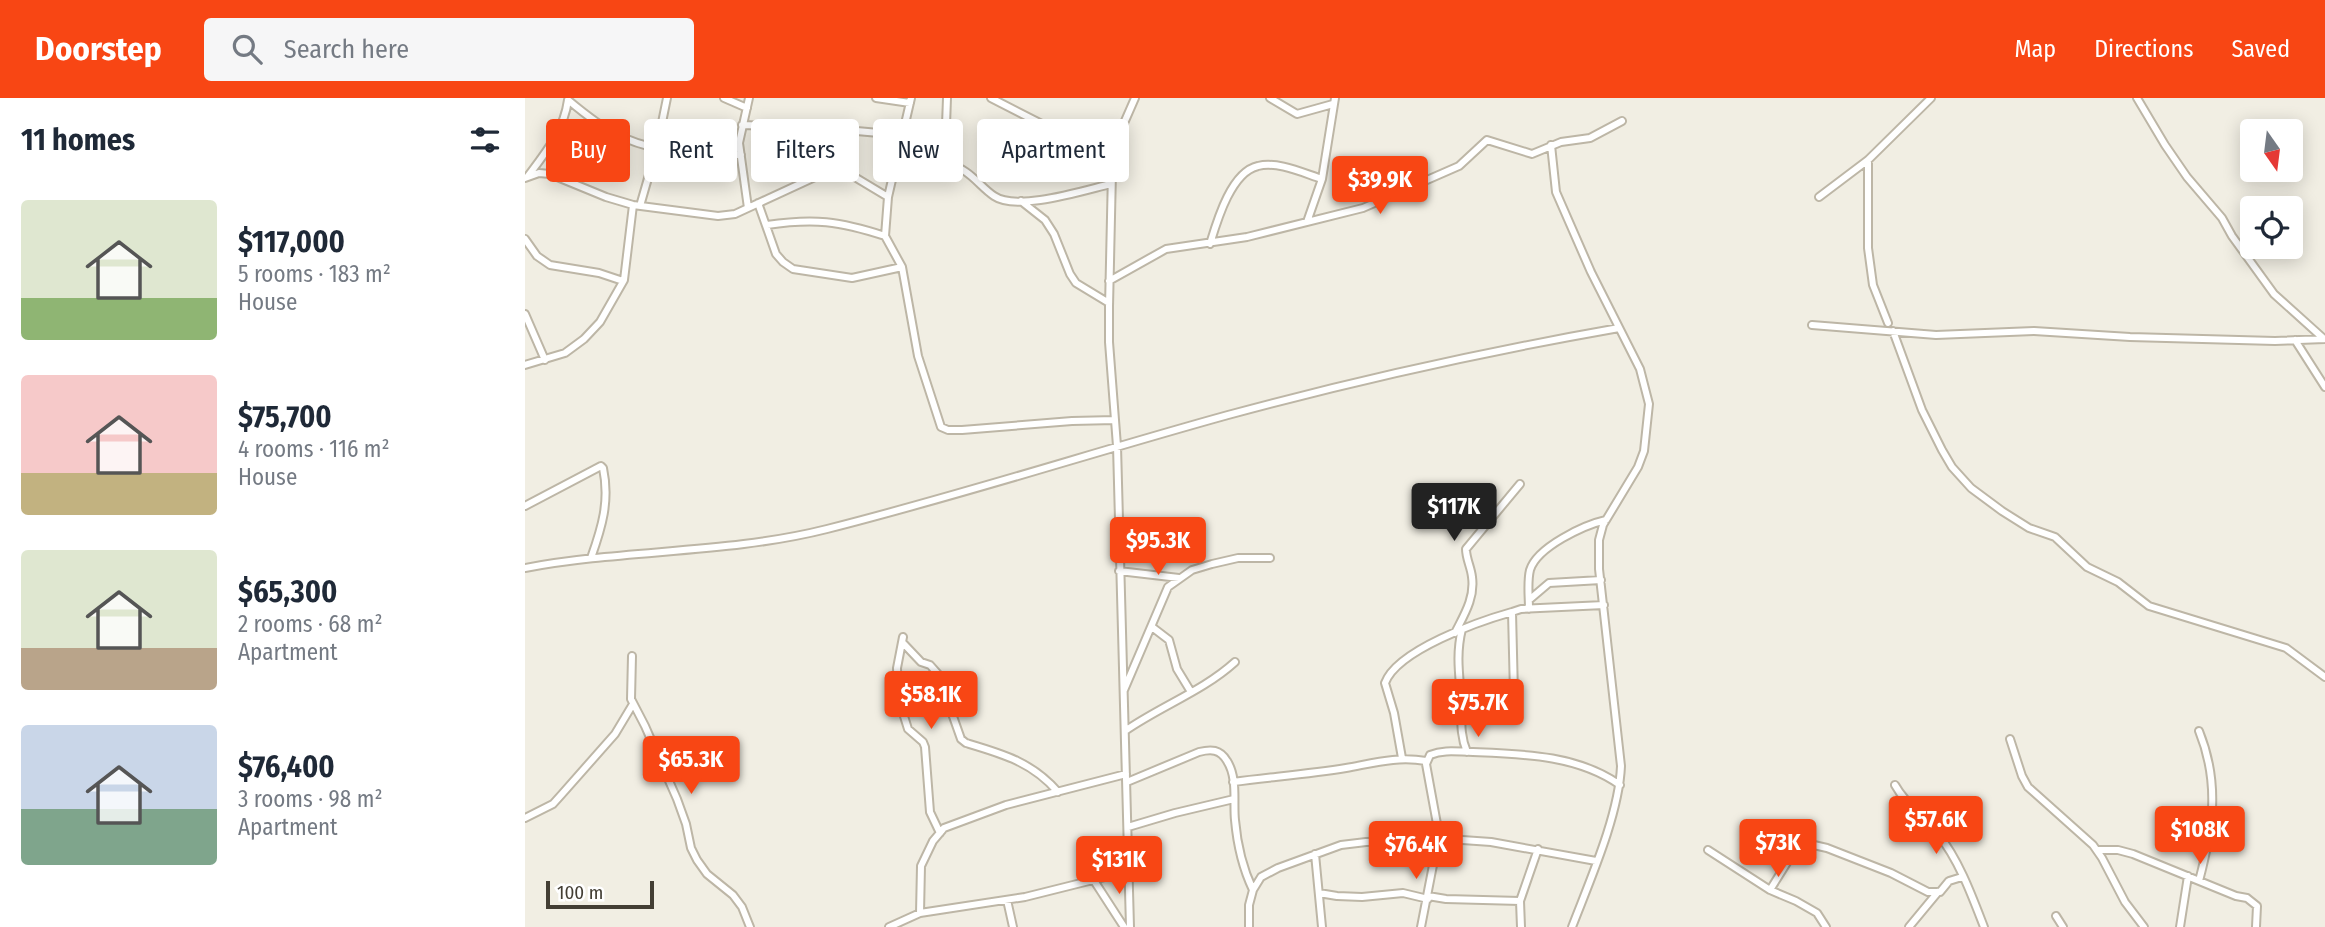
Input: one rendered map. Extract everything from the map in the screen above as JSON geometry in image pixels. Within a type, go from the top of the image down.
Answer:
[{"type":"street","points":[[663,119],[667,98]]},
{"type":"street","points":[[724,98],[747,108]]},
{"type":"street","points":[[748,208],[739,143],[749,98]]},
{"type":"street","points":[[876,98],[910,100],[906,119]]},
{"type":"street","points":[[946,119],[947,98]]},
{"type":"street","points":[[991,98],[1032,119]]},
{"type":"street","points":[[1126,119],[1135,98]]},
{"type":"street","points":[[1270,98],[1297,114],[1334,101],[1322,179],[1307,222]]},
{"type":"street","points":[[1819,197],[1868,160],[1931,98]]},
{"type":"street","points":[[2137,98],[2187,177],[2222,218],[2274,294],[2325,339]]},
{"type":"street","points":[[526,177],[551,146],[563,125],[568,99],[602,126],[628,140],[644,144]]},
{"type":"street","points":[[1109,281],[1166,249],[1210,244],[1363,208],[1459,166],[1487,140],[1532,154],[1551,145],[1590,138],[1622,121]]},
{"type":"street","points":[[743,125],[812,127],[873,133]]},
{"type":"street","points":[[1551,145],[1556,192],[1645,384],[1649,404],[1644,451],[1639,467],[1606,520],[1599,540],[1598,556],[1621,766],[1620,785],[1609,825],[1572,927]]},
{"type":"street","points":[[737,155],[741,155]]},
{"type":"street","points":[[1868,160],[1868,248],[1873,285],[1888,323]]},
{"type":"street","points":[[1210,244],[1221,208],[1248,171],[1255,166],[1280,166],[1322,179]]},
{"type":"street","points":[[526,177],[550,174],[605,197],[637,205],[718,216],[748,208],[833,171],[843,171],[888,197]]},
{"type":"street","points":[[963,171],[994,197],[1006,201],[1021,201],[1111,184],[1109,342],[1117,446],[1130,927]]},
{"type":"street","points":[[525,365],[565,353],[600,322],[623,282],[637,205],[645,182]]},
{"type":"street","points":[[893,182],[888,197],[885,236],[902,267],[918,356],[941,427],[962,430],[1115,420]]},
{"type":"street","points":[[1021,201],[1045,220],[1069,274],[1076,283],[1109,303]]},
{"type":"street","points":[[758,203],[776,254],[793,269],[852,278],[902,267]]},
{"type":"street","points":[[767,225],[810,219],[861,228],[885,236]]},
{"type":"street","points":[[525,239],[537,256],[550,265],[599,273],[623,282]]},
{"type":"street","points":[[525,314],[545,360]]},
{"type":"street","points":[[1812,325],[1936,334],[2034,331],[2130,337],[2325,339]]},
{"type":"street","points":[[525,568],[591,558],[730,545],[824,530],[1331,388],[1521,346],[1619,328]]},
{"type":"street","points":[[1893,331],[1922,410],[1952,467],[1971,488],[2029,528],[2055,537],[2087,567],[2118,582],[2149,606],[2286,648],[2325,677]]},
{"type":"street","points":[[2295,340],[2325,387]]},
{"type":"street","points":[[525,506],[562,489],[596,467],[603,468],[607,505],[603,526],[591,558]]},
{"type":"street","points":[[1467,752],[1461,733],[1461,697],[1457,669],[1458,631],[1472,598],[1473,580],[1466,548],[1520,484]]},
{"type":"street","points":[[1529,609],[1530,570],[1543,552],[1590,524],[1606,520]]},
{"type":"street","points":[[1123,693],[1168,587],[1192,569],[1238,558],[1271,558]]},
{"type":"street","points":[[1119,571],[1178,578]]},
{"type":"street","points":[[1529,600],[1549,583],[1601,580]]},
{"type":"street","points":[[1402,758],[1386,680],[1401,664],[1432,642],[1512,612],[1604,605]]},
{"type":"street","points":[[1511,711],[1514,694],[1512,612]]},
{"type":"street","points":[[1152,627],[1168,640],[1177,669],[1191,692]]},
{"type":"street","points":[[940,834],[930,811],[925,747],[908,729],[898,697],[897,668],[903,640],[915,656],[930,665],[938,674],[961,739],[1014,758],[1050,783],[1058,792]]},
{"type":"street","points":[[632,656],[630,689],[633,704],[677,799],[697,860],[707,874],[742,906],[750,927]]},
{"type":"street","points":[[1125,731],[1235,662]]},
{"type":"street","points":[[525,818],[552,804],[562,794],[615,734],[633,704]]},
{"type":"street","points":[[2199,731],[2210,761],[2213,811],[2211,832],[2199,881]]},
{"type":"street","points":[[2010,739],[2028,788],[2097,850],[2119,894],[2144,927]]},
{"type":"street","points":[[920,913],[921,866],[927,851],[944,828],[1006,805],[1126,778],[1211,749],[1219,752],[1229,763],[1235,822],[1243,862],[1253,890]]},
{"type":"street","points":[[1421,927],[1436,839],[1434,802],[1426,761],[1430,755],[1437,752],[1527,754],[1577,764],[1620,785]]},
{"type":"street","points":[[1233,782],[1349,768],[1378,760],[1402,758],[1426,761]]},
{"type":"street","points":[[1895,785],[1909,806],[1938,834],[1962,877],[1984,927]]},
{"type":"street","points":[[1128,827],[1234,799]]},
{"type":"street","points":[[1249,927],[1249,905],[1253,890],[1261,877],[1341,845],[1436,839],[1491,842],[1596,860]]},
{"type":"street","points":[[1770,890],[1793,853],[1805,843],[1827,848],[1891,873],[1928,892],[1938,892]]},
{"type":"street","points":[[1521,927],[1520,901],[1538,849]]},
{"type":"street","points":[[1707,850],[1770,890],[1817,913],[1826,927]]},
{"type":"street","points":[[2097,850],[2118,850],[2133,854],[2253,901],[2257,909],[2256,927]]},
{"type":"street","points":[[1315,854],[1322,927]]},
{"type":"street","points":[[890,927],[920,913],[1025,897],[1129,871]]},
{"type":"street","points":[[2181,927],[2187,876]]},
{"type":"street","points":[[1909,927],[1949,881],[1962,877]]},
{"type":"street","points":[[1093,879],[1123,927]]},
{"type":"street","points":[[1319,893],[1337,897],[1362,897],[1403,893],[1446,900],[1520,901]]},
{"type":"street","points":[[1007,900],[1013,927]]},
{"type":"street","points":[[2056,916],[2063,927]]}]
